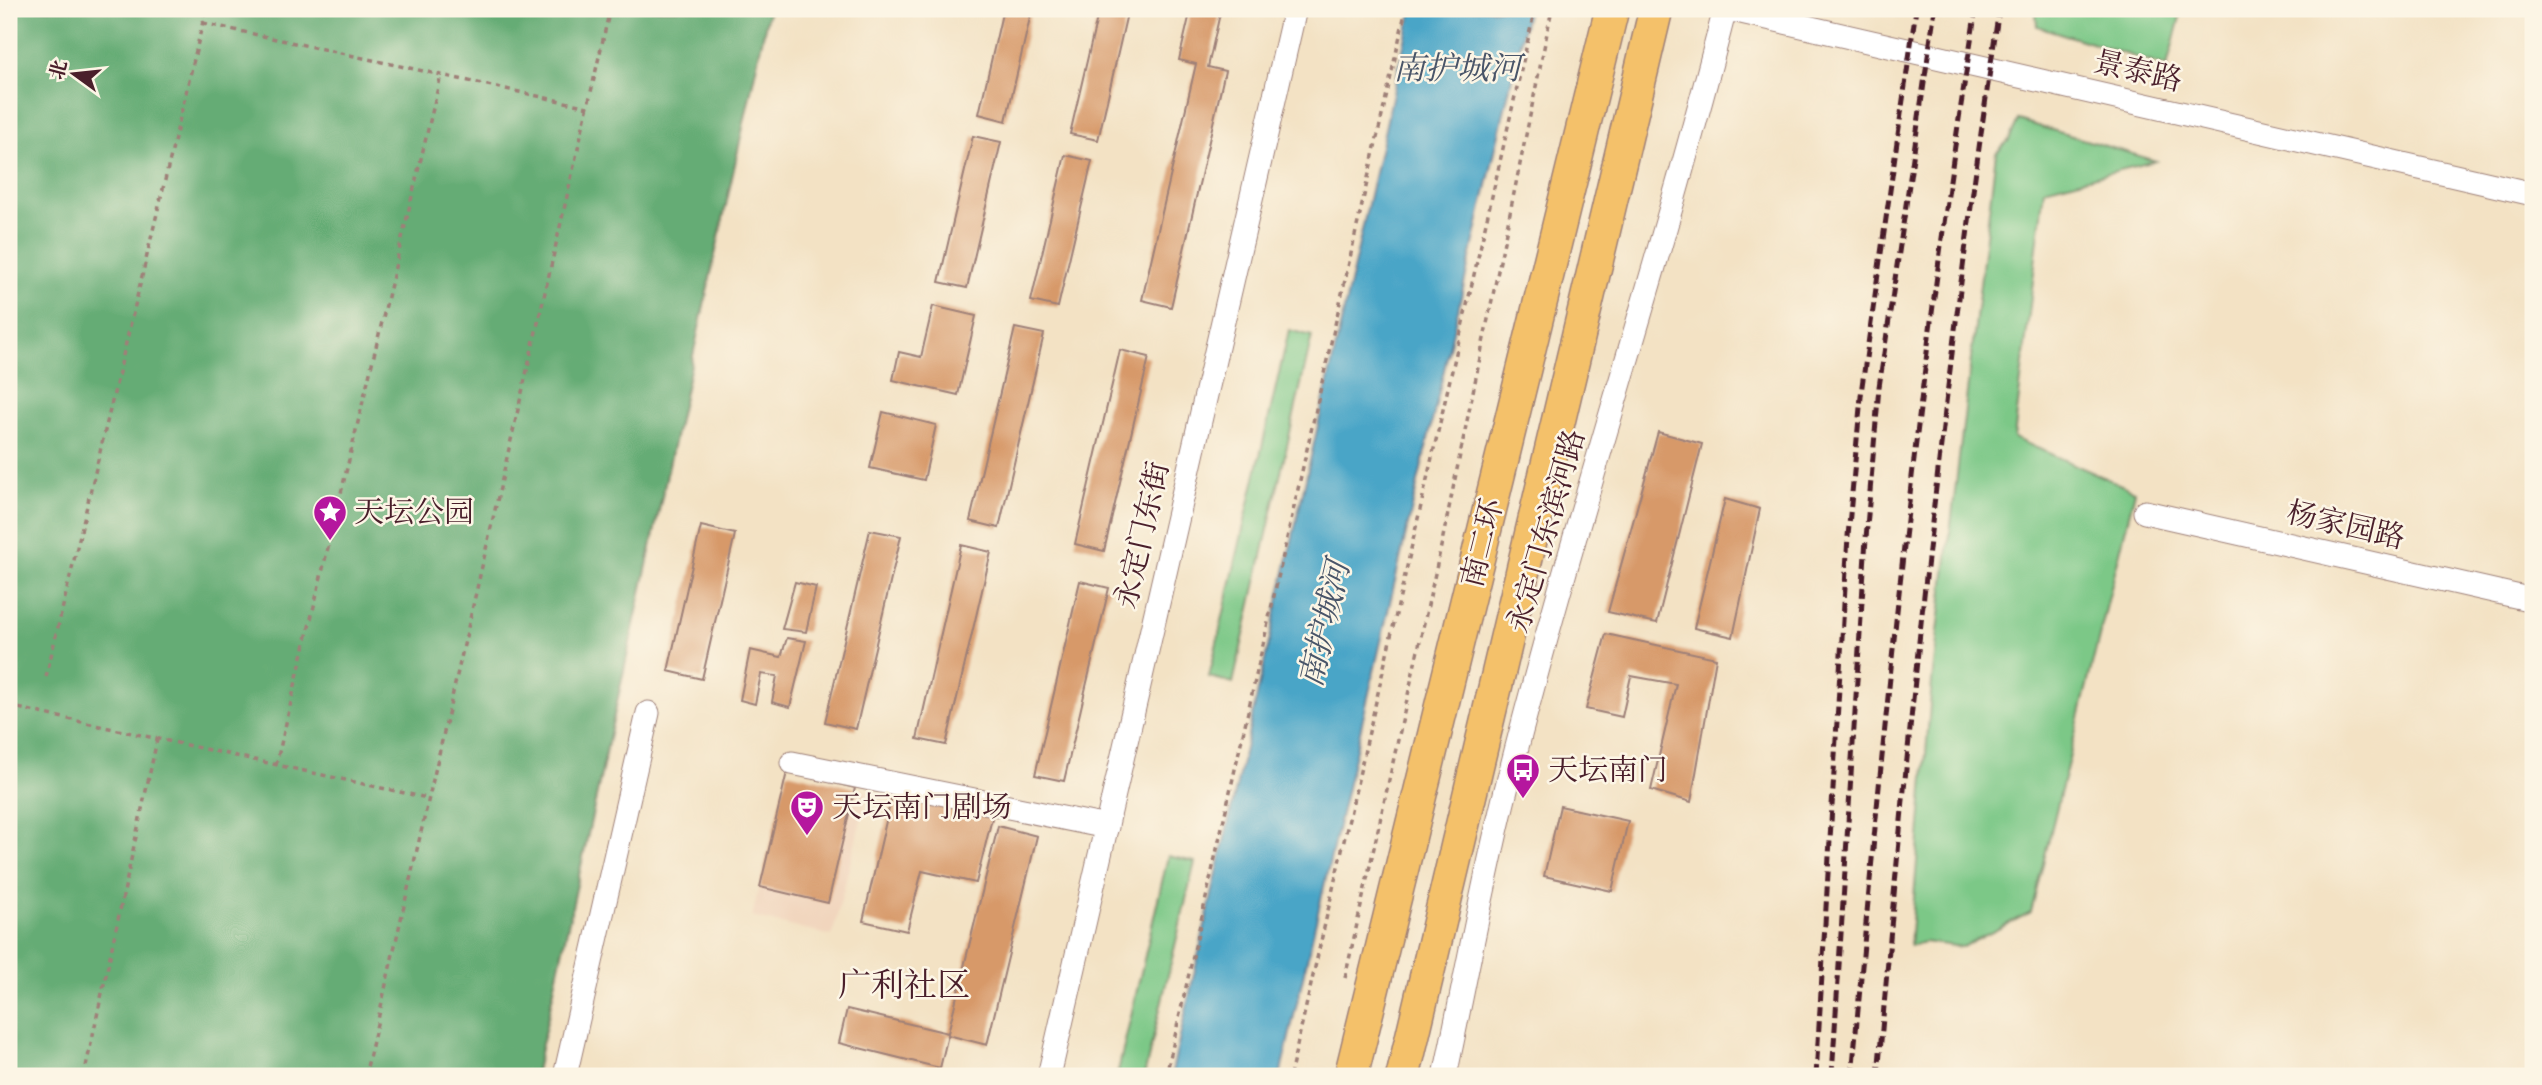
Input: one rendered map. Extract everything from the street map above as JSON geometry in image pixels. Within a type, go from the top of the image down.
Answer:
[{"type":"highway","name":"南二环","points":[[1351,1076],[1612,9]]},
{"type":"highway","name":"南二环","points":[[1403,1076],[1656,9]]},
{"type":"street","name":"永定门东街","points":[[1049,1076],[1295,9]]},
{"type":"street","name":"景泰路","points":[[1726,9],[2533,194]]},
{"type":"street","name":"永定门东滨河路","points":[[1445,1076],[1505,796],[1549,629],[1685,164],[1726,9]]},
{"type":"street","name":"杨家园路","points":[[2145,512],[2533,600]]},
{"type":"street","points":[[565,1076],[648,713]]},
{"type":"street","points":[[792,763],[1107,827]]},
{"type":"path","points":[[47,677],[206,9]]},
{"type":"path","points":[[365,1076],[610,9]]},
{"type":"path","points":[[1166,1076],[1406,9]]},
{"type":"path","points":[[1290,1076],[1535,9]]},
{"type":"path","points":[[1342,991],[1442,542],[1552,9]]},
{"type":"path","points":[[203,23],[588,107]]},
{"type":"path","points":[[276,765],[441,75]]},
{"type":"path","points":[[9,706],[427,799]]},
{"type":"path","points":[[84,1076],[157,739]]},
{"type":"shaded area","name":"天坛南门剧场","points":[[787,772],[868,792],[832,936],[752,917]]},
{"type":"green space","name":"天坛公园","points":[[9,9],[769,9],[535,1076],[9,1076]]},
{"type":"green space","points":[[2014,9],[2182,9],[2167,67],[2037,26],[2036,12]]},
{"type":"green space","points":[[2018,120],[2156,161],[2044,189],[2014,438],[2135,491],[2031,912],[1963,947],[1924,942],[1910,946],[1932,681],[1996,153],[2009,140]]},
{"type":"green space","points":[[1289,330],[1312,336],[1233,683],[1209,677]]},
{"type":"green space","points":[[1168,856],[1195,862],[1144,1076],[1117,1076]]},
{"type":"water","name":"南护城河","points":[[1412,9],[1528,9],[1280,1076],[1171,1076]]},
{"type":"building","points":[[1003,9],[1032,9],[1006,121],[979,114]]},
{"type":"building","points":[[1099,9],[1128,9],[1098,140],[1070,134]]},
{"type":"building","points":[[1191,9],[1221,9],[1208,67],[1225,71],[1171,307],[1142,300],[1196,64],[1179,60]]},
{"type":"building","points":[[973,136],[1001,142],[967,288],[939,282]]},
{"type":"building","points":[[1065,155],[1092,161],[1058,307],[1031,301]]},
{"type":"building","points":[[933,306],[976,316],[958,395],[893,380],[899,352],[921,357]]},
{"type":"building","points":[[1015,328],[1044,334],[999,528],[970,521]]},
{"type":"building","points":[[1120,350],[1149,357],[1104,551],[1075,544]]},
{"type":"building","points":[[883,412],[936,425],[924,480],[870,468]]},
{"type":"building","points":[[1658,432],[1702,444],[1657,623],[1608,612]]},
{"type":"building","points":[[1725,499],[1760,509],[1733,637],[1694,628]]},
{"type":"building","points":[[701,526],[735,534],[702,679],[668,671]]},
{"type":"building","points":[[870,530],[901,536],[856,729],[825,722]]},
{"type":"building","points":[[961,545],[991,552],[946,745],[917,739]]},
{"type":"building","points":[[1080,581],[1109,588],[1064,781],[1035,775]]},
{"type":"building","points":[[795,582],[816,587],[806,632],[782,629]]},
{"type":"building","points":[[1606,634],[1716,658],[1691,802],[1651,790],[1676,684],[1631,676],[1622,717],[1586,709]]},
{"type":"building","points":[[787,638],[806,641],[790,707],[772,702],[777,676],[761,674],[755,704],[740,700],[750,650],[781,657]]},
{"type":"building","name":"天坛南门剧场","points":[[787,772],[855,788],[828,903],[760,887]]},
{"type":"building","points":[[893,791],[993,814],[976,883],[922,871],[907,931],[863,921]]},
{"type":"building","points":[[1560,806],[1628,821],[1612,891],[1544,876]]},
{"type":"building","points":[[998,826],[1037,836],[987,1045],[948,1035],[940,1068],[839,1043],[847,1009],[948,1033]]},
{"type":"railway","points":[[1816,1076],[1848,536],[1862,386],[1916,9]]},
{"type":"railway","points":[[1832,1076],[1866,538],[1879,387],[1935,9]]},
{"type":"railway","points":[[1852,1076],[1877,809],[1920,408],[1976,9]]},
{"type":"railway","points":[[1878,1076],[1902,809],[1945,408],[1999,9]]},
{"type":"place","name":"天坛公园","points":[[330,542]]},
{"type":"place","name":"天坛南门","points":[[1523,800]]},
{"type":"place","name":"天坛南门剧场","points":[[807,837]]},
{"type":"district","name":"广利社区","points":[[904,984]]}]
